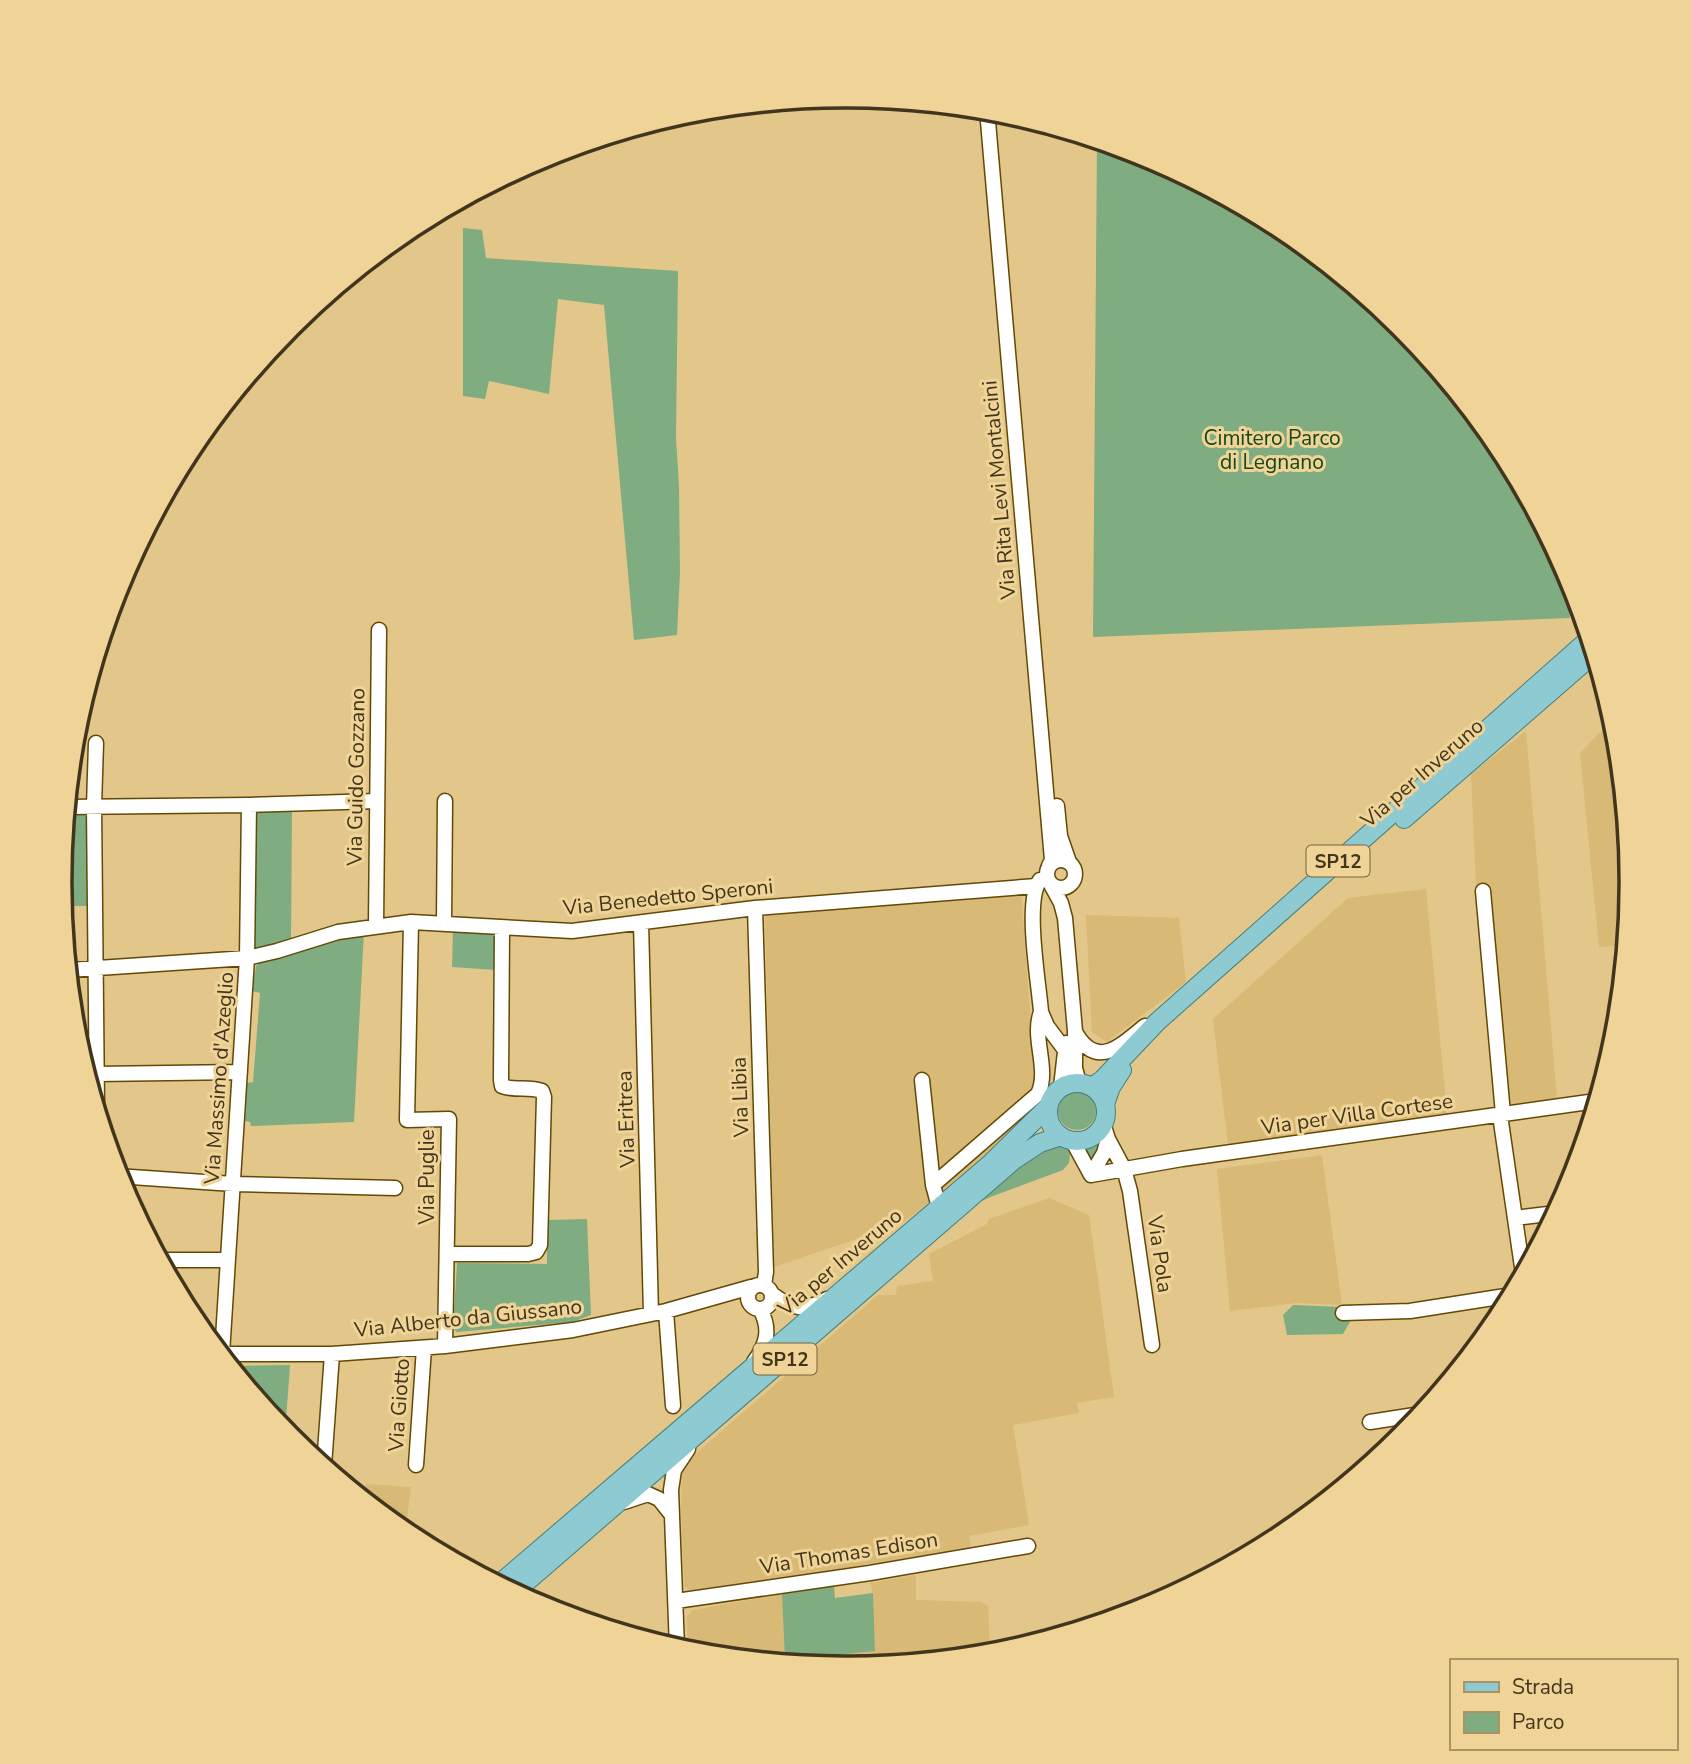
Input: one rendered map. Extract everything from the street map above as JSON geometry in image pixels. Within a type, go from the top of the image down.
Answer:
[{"type":"main road","name":"Via per Inveruno","points":[[1086,1085],[1103,1079],[1178,1003],[1582,645]]},
{"type":"main road","name":"Via per Inveruno","points":[[1105,1104],[1119,1072],[1156,1034],[1586,661]]},
{"type":"main road","points":[[1086,1085],[1098,1091],[1105,1104],[1106,1131],[1090,1137],[1066,1138],[1050,1124],[1048,1107],[1061,1087],[1086,1085]]},
{"type":"main road","name":"Via per Inveruno","points":[[506,1578],[991,1163],[1048,1107]]},
{"type":"main road","name":"Via per Inveruno","points":[[523,1585],[1014,1160],[1040,1143],[1066,1138]]},
{"type":"street","name":"Via Rita Levi Montalcini","points":[[988,122],[1052,860],[1045,877],[1061,903],[1065,918],[1075,1031],[1075,1068],[1086,1085]]},
{"type":"street","name":"Via Rita Levi Montalcini","points":[[995,123],[1042,660],[1060,836],[1069,862]]},
{"type":"street","name":"Via Guido Gozzano","points":[[376,926],[379,630]]},
{"type":"street","points":[[1462,768],[1480,757],[1588,666]]},
{"type":"street","points":[[96,743],[96,1073]]},
{"type":"street","points":[[75,807],[377,801]]},
{"type":"street","points":[[444,924],[445,801]]},
{"type":"street","name":"Via Massimo d'Azeglio","points":[[222,1339],[247,958],[249,805]]},
{"type":"street","points":[[933,1185],[1038,1094],[1042,1084],[1038,1031],[1041,1012],[1032,910],[1045,877],[1056,861],[1069,862],[1075,869],[1074,882],[1062,889],[1045,877]]},
{"type":"street","name":"Via Benedetto Speroni","points":[[77,969],[247,958],[338,932],[411,922],[572,931],[755,908],[898,896],[1045,877]]},
{"type":"street","name":"Via Rita Levi Montalcini","points":[[1065,918],[1074,882]]},
{"type":"street","points":[[1483,891],[1501,1114],[1521,1259]]},
{"type":"street","name":"Via Libia","points":[[754,1306],[747,1294],[763,1289],[766,1272],[755,908]]},
{"type":"street","name":"Via Puglie","points":[[411,922],[407,1120],[449,1119],[445,1346]]},
{"type":"street","name":"Via Eritrea","points":[[641,923],[659,1312],[673,1406]]},
{"type":"street","points":[[448,1254],[528,1254],[536,1252],[540,1245],[544,1097],[542,1091],[536,1089],[502,1086],[500,1080],[502,928]]},
{"type":"street","name":"Via Rita Levi Montalcini","points":[[1061,1087],[1062,1046],[1070,986]]},
{"type":"street","name":"Via per Inveruno","points":[[1075,1031],[1081,1042],[1093,1051],[1114,1051],[1161,1013],[1178,1003]]},
{"type":"street","points":[[1041,1012],[1047,1026],[1062,1046]]},
{"type":"street","points":[[1040,1061],[1045,1044],[1062,1046]]},
{"type":"street","points":[[96,1074],[240,1072]]},
{"type":"street","points":[[922,1080],[933,1185],[939,1207]]},
{"type":"street","name":"Via per Villa Cortese","points":[[1091,1175],[1587,1102]]},
{"type":"street","points":[[1106,1131],[1124,1169]]},
{"type":"street","points":[[1066,1138],[1091,1175],[1104,1153],[1106,1131]]},
{"type":"street","name":"Via Pola","points":[[1124,1169],[1130,1191],[1152,1345]]},
{"type":"street","points":[[131,1177],[233,1184],[395,1188]]},
{"type":"street","points":[[1515,1218],[1543,1215]]},
{"type":"street","points":[[170,1260],[228,1260]]},
{"type":"street","points":[[763,1289],[796,1308],[815,1306],[837,1294]]},
{"type":"street","points":[[743,1375],[761,1353],[767,1338],[768,1328],[754,1306],[769,1304],[763,1289]]},
{"type":"street","name":"Via Alberto da Giussano","points":[[233,1354],[332,1354],[445,1346],[573,1330],[763,1289]]},
{"type":"street","name":"Via Alberto da Giussano","points":[[717,1297],[754,1306]]},
{"type":"street","points":[[1343,1313],[1410,1311],[1498,1297]]},
{"type":"street","name":"Via Giotto","points":[[416,1465],[424,1348]]},
{"type":"street","points":[[325,1454],[332,1354]]},
{"type":"street","points":[[1370,1422],[1404,1417]]},
{"type":"street","points":[[677,1637],[671,1515],[674,1470],[683,1454],[715,1419]]},
{"type":"street","points":[[612,1508],[648,1494],[666,1506],[671,1515]]},
{"type":"street","name":"Via Thomas Edison","points":[[676,1601],[870,1573],[1028,1546]]},
{"type":"shaded area","points":[[1604,729],[1618,831],[1617,946],[1599,947],[1580,753]]},
{"type":"shaded area","points":[[1526,731],[1557,1100],[1498,1107],[1476,884],[1471,774]]},
{"type":"shaded area","points":[[1426,889],[1447,1114],[1228,1145],[1213,1019],[1348,898]]},
{"type":"shaded area","points":[[1021,892],[1037,1106],[953,1185],[901,1224],[774,1267],[765,918],[770,911]]},
{"type":"shaded area","points":[[1086,915],[1179,918],[1186,982],[1107,1042],[1092,1032]]},
{"type":"shaded area","points":[[1322,1155],[1342,1305],[1297,1303],[1230,1311],[1217,1169]]},
{"type":"shaded area","points":[[1049,1198],[1089,1215],[1114,1397],[1077,1403],[1079,1413],[1013,1425],[1029,1525],[969,1536],[971,1548],[692,1592],[684,1586],[681,1506],[682,1474],[686,1462],[878,1295],[896,1295],[897,1286],[933,1281],[929,1254],[987,1224],[989,1219]]},
{"type":"shaded area","points":[[366,1484],[411,1487],[407,1519],[374,1496],[366,1489]]},
{"type":"shaded area","points":[[916,1575],[916,1600],[981,1602],[988,1606],[990,1642],[896,1654],[828,1655],[875,1650],[873,1593],[870,1583]]},
{"type":"shaded area","points":[[782,1594],[786,1653],[688,1639],[687,1616],[693,1610]]},
{"type":"green space","name":"Cimitero Parco di Legnano","points":[[1097,150],[1188,188],[1232,212],[1317,268],[1393,335],[1459,411],[1516,495],[1560,586],[1570,618],[1093,637]]},
{"type":"green space","points":[[463,228],[482,230],[486,258],[678,271],[676,438],[680,572],[677,635],[634,640],[604,305],[558,299],[549,394],[489,381],[485,399],[463,396]]},
{"type":"green space","points":[[292,811],[291,941],[253,949],[257,812]]},
{"type":"green space","points":[[75,813],[83,813],[88,819],[88,906],[72,906]]},
{"type":"green space","points":[[453,930],[496,932],[496,970],[452,967]]},
{"type":"green space","points":[[364,931],[354,1122],[251,1126],[250,1122],[245,1121],[247,1083],[253,1082],[260,993],[252,991],[256,966],[262,961]]},
{"type":"green space","points":[[1077,1092],[1091,1097],[1096,1111],[1091,1125],[1077,1130],[1063,1125],[1058,1111],[1063,1097]]},
{"type":"green space","points":[[1101,1134],[1102,1144],[1090,1166],[1080,1146],[1092,1142]]},
{"type":"green space","points":[[1059,1144],[1065,1146],[1070,1154],[1069,1163],[1063,1170],[965,1208],[1034,1152]]},
{"type":"green space","points":[[587,1219],[591,1315],[572,1322],[457,1332],[453,1329],[457,1263],[547,1264],[547,1220]]},
{"type":"green space","points":[[1293,1305],[1342,1307],[1351,1320],[1343,1334],[1287,1335],[1283,1315]]},
{"type":"green space","points":[[290,1365],[286,1416],[264,1392],[243,1366]]},
{"type":"green space","points":[[834,1586],[835,1598],[873,1593],[875,1651],[831,1655],[785,1653],[782,1594]]}]
